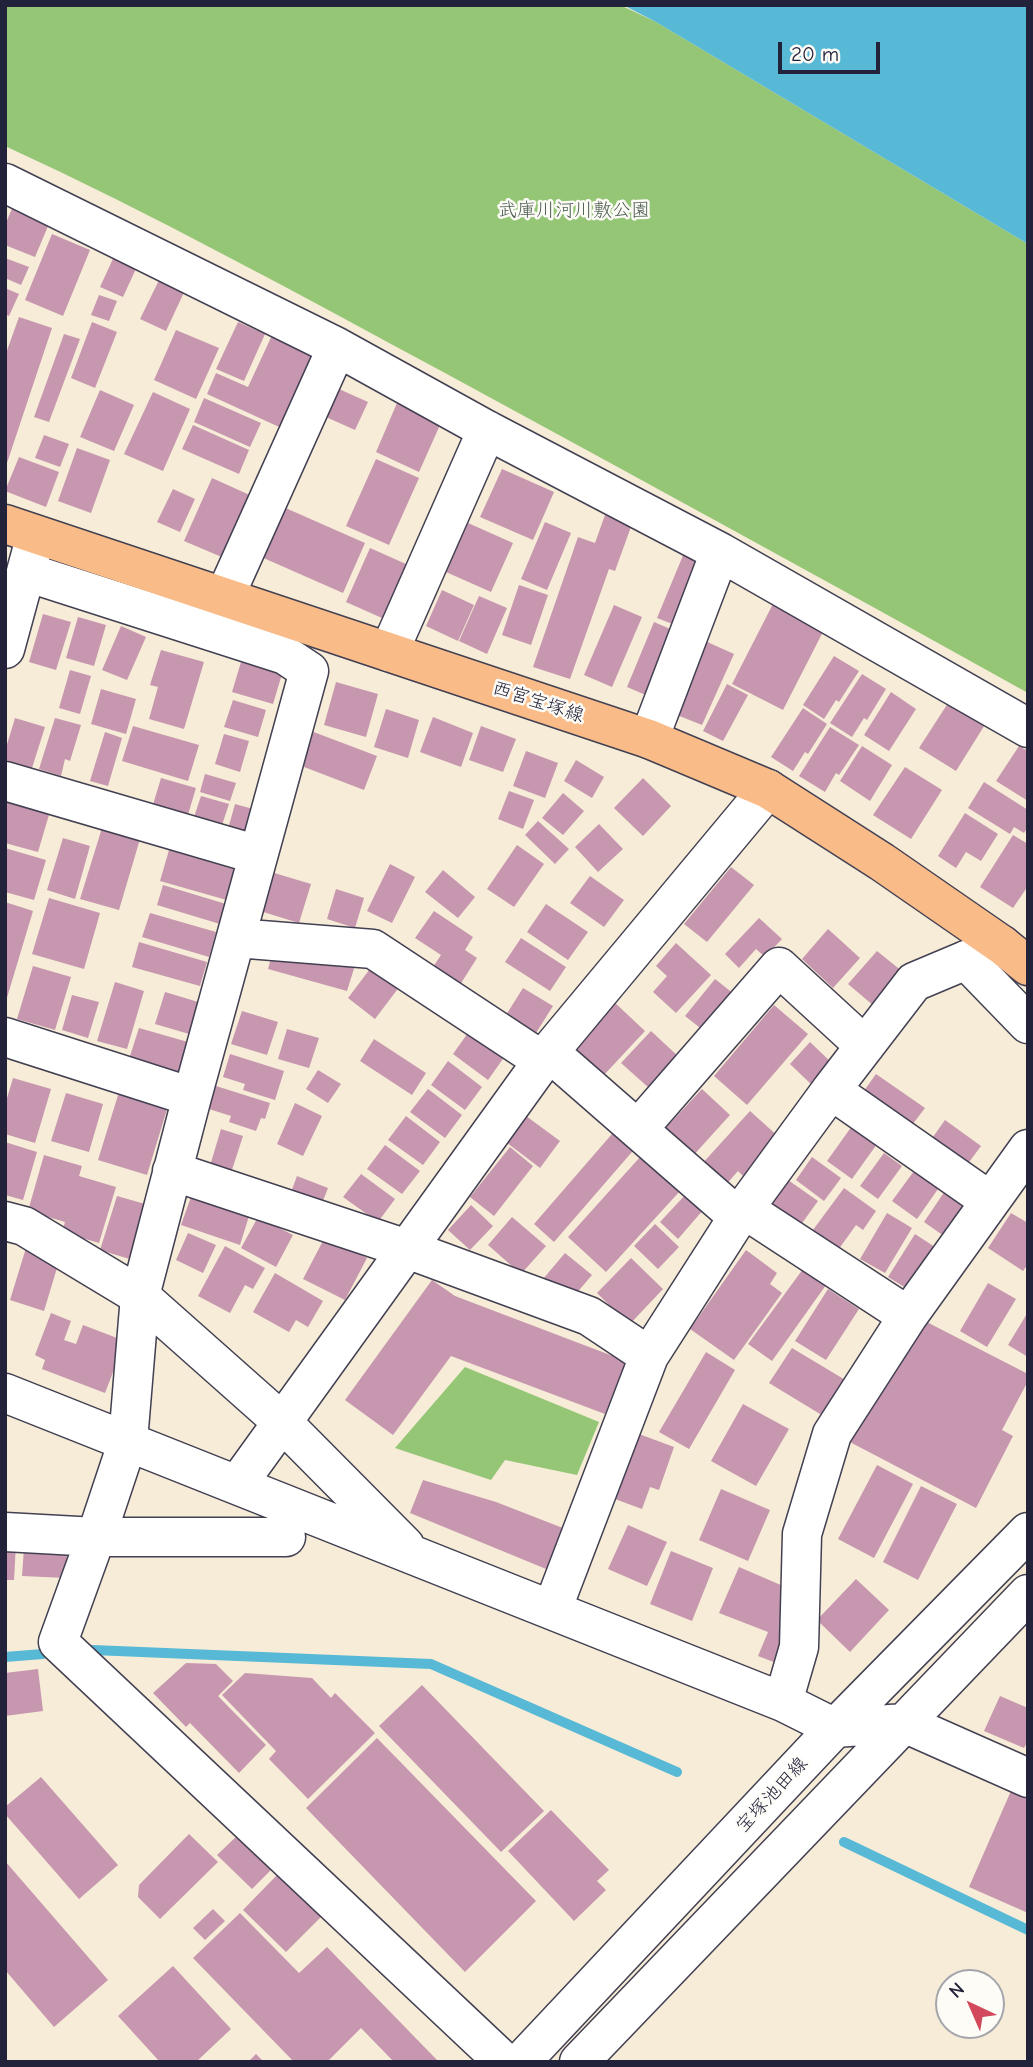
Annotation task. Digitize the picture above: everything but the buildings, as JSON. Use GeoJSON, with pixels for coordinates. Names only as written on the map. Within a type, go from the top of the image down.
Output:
{"type":"FeatureCollection","features":[{"type":"Feature","properties":{"kind":"main road","name":"西宮宝塚線"},"geometry":{"type":"LineString","coordinates":[[21,529],[649,739],[768,789],[882,862],[1015,956]]}},
{"type":"Feature","properties":{"kind":"street"},"geometry":{"type":"LineString","coordinates":[[5,183],[337,347],[487,430],[720,552],[1028,728]]}},
{"type":"Feature","properties":{"kind":"street"},"geometry":{"type":"LineString","coordinates":[[224,598],[337,347]]}},
{"type":"Feature","properties":{"kind":"street"},"geometry":{"type":"LineString","coordinates":[[389,652],[487,430]]}},
{"type":"Feature","properties":{"kind":"street"},"geometry":{"type":"LineString","coordinates":[[5,649],[26,572],[21,529]]}},
{"type":"Feature","properties":{"kind":"street"},"geometry":{"type":"LineString","coordinates":[[649,739],[720,552]]}},
{"type":"Feature","properties":{"kind":"street"},"geometry":{"type":"LineString","coordinates":[[26,572],[285,655],[309,671],[140,1296],[128,1441],[58,1642],[504,2062]]}},
{"type":"Feature","properties":{"kind":"street"},"geometry":{"type":"LineString","coordinates":[[5,781],[258,855]]}},
{"type":"Feature","properties":{"kind":"street"},"geometry":{"type":"LineString","coordinates":[[237,1485],[546,1056],[768,789]]}},
{"type":"Feature","properties":{"kind":"street"},"geometry":{"type":"LineString","coordinates":[[236,938],[373,949],[546,1056],[741,1213],[908,1316]]}},
{"type":"Feature","properties":{"kind":"street"},"geometry":{"type":"LineString","coordinates":[[552,1610],[649,1356],[741,1213],[914,982],[966,960],[1015,956]]}},
{"type":"Feature","properties":{"kind":"street"},"geometry":{"type":"LineString","coordinates":[[966,960],[1028,1024]]}},
{"type":"Feature","properties":{"kind":"street"},"geometry":{"type":"LineString","coordinates":[[638,1129],[779,967],[865,1046]]}},
{"type":"Feature","properties":{"kind":"street"},"geometry":{"type":"LineString","coordinates":[[5,1037],[192,1097]]}},
{"type":"Feature","properties":{"kind":"street"},"geometry":{"type":"LineString","coordinates":[[831,1090],[990,1201]]}},
{"type":"Feature","properties":{"kind":"street"},"geometry":{"type":"LineString","coordinates":[[783,1702],[799,1647],[803,1534],[832,1434],[908,1316],[1028,1149]]}},
{"type":"Feature","properties":{"kind":"street"},"geometry":{"type":"LineString","coordinates":[[172,1171],[407,1249],[589,1316],[649,1356]]}},
{"type":"Feature","properties":{"kind":"street"},"geometry":{"type":"LineString","coordinates":[[5,1221],[24,1226],[140,1296],[282,1422],[415,1556]]}},
{"type":"Feature","properties":{"kind":"street"},"geometry":{"type":"LineString","coordinates":[[5,1393],[783,1702],[835,1728],[904,1723],[1028,1778]]}},
{"type":"Feature","properties":{"kind":"street"},"geometry":{"type":"LineString","coordinates":[[5,1532],[96,1537],[286,1537]]}},
{"type":"Feature","properties":{"kind":"street","name":"宝塚池田線"},"geometry":{"type":"LineString","coordinates":[[521,2062],[835,1728],[1028,1532]]}},
{"type":"Feature","properties":{"kind":"street"},"geometry":{"type":"LineString","coordinates":[[579,2062],[1028,1594]]}},
{"type":"Feature","properties":{"kind":"green space","name":"武庫川河川敷公園"},"geometry":{"type":"Polygon","coordinates":[[[5,5],[620,5],[656,22],[1028,244],[1028,693],[282,285],[5,146],[5,5]]]}},
{"type":"Feature","properties":{"kind":"green space"},"geometry":{"type":"Polygon","coordinates":[[[465,1367],[599,1422],[577,1475],[505,1460],[491,1480],[395,1448],[465,1367]]]}},
{"type":"Feature","properties":{"kind":"water"},"geometry":{"type":"Polygon","coordinates":[[[623,5],[1028,5],[1028,244],[656,22],[623,5]]]}},
{"type":"Feature","properties":{"kind":"waterway"},"geometry":{"type":"LineString","coordinates":[[93,1650],[431,1664],[677,1772]]}},
{"type":"Feature","properties":{"kind":"waterway"},"geometry":{"type":"LineString","coordinates":[[5,1657],[43,1654]]}},
{"type":"Feature","properties":{"kind":"waterway"},"geometry":{"type":"LineString","coordinates":[[844,1842],[1028,1930]]}}]}
